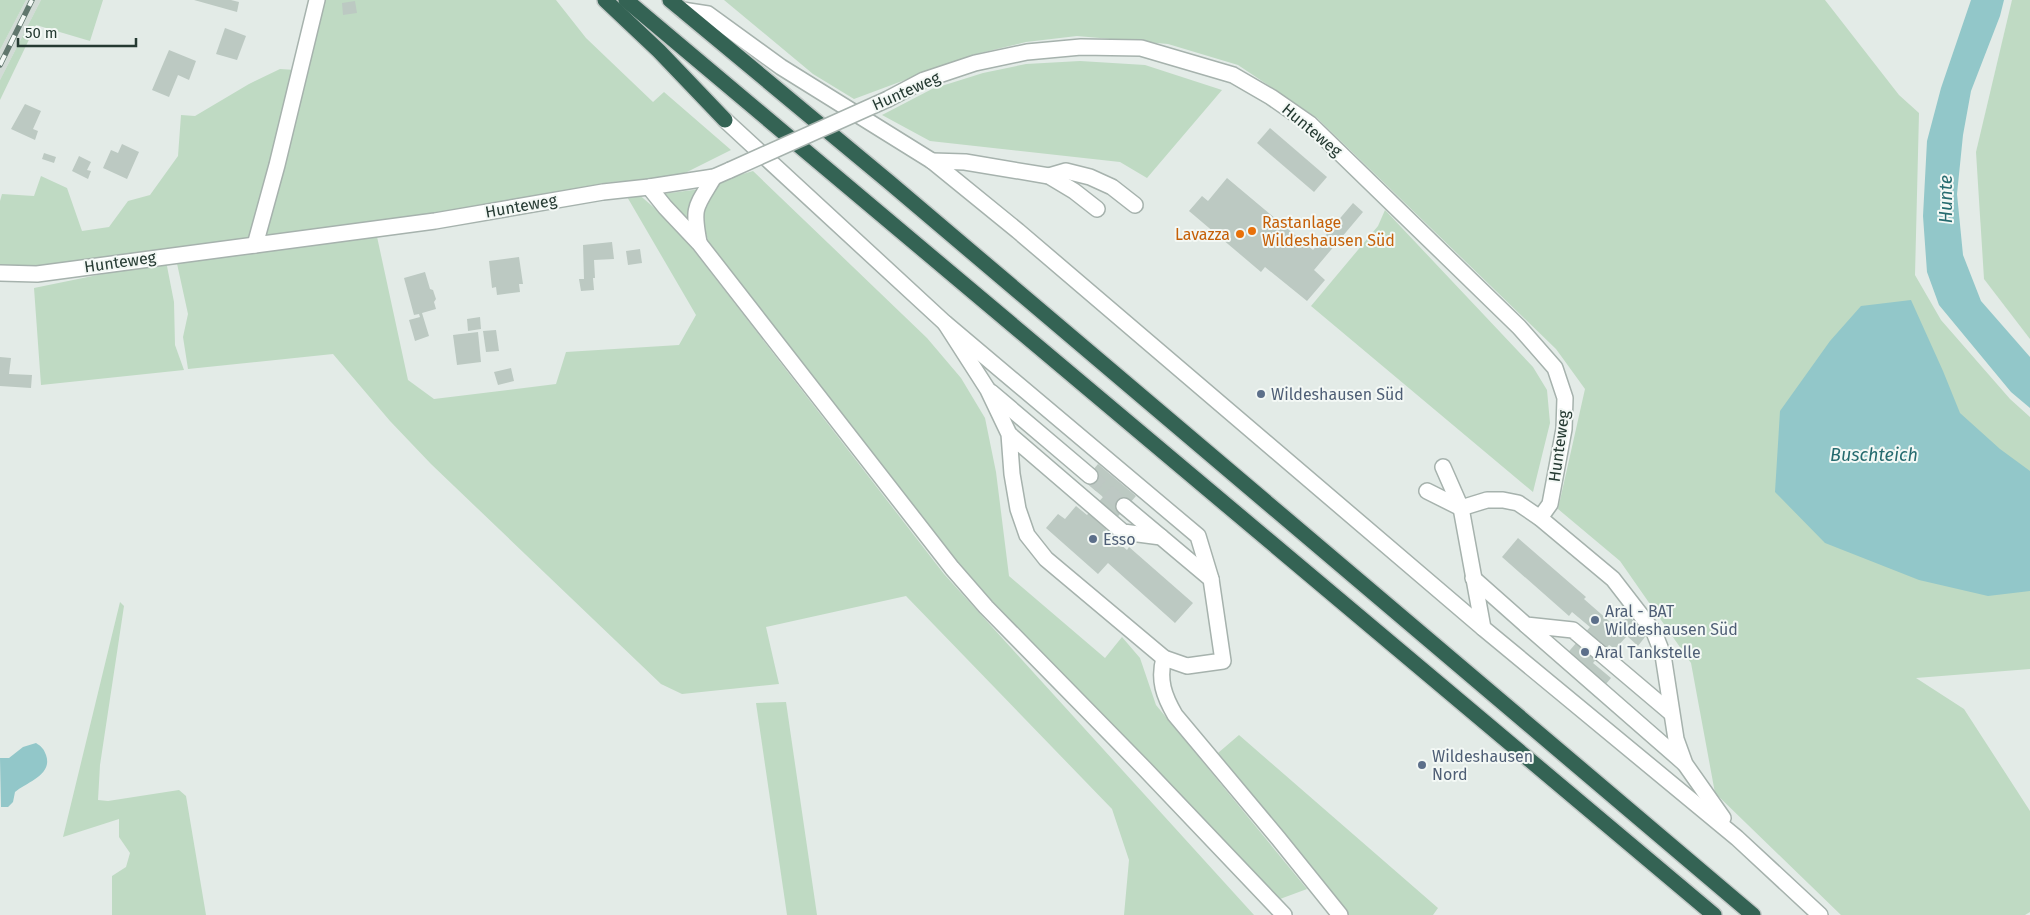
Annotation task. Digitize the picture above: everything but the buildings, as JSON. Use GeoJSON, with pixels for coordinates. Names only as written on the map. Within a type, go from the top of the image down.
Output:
{"type":"FeatureCollection","features":[{"type":"Feature","properties":{"kind":"highway"},"geometry":{"type":"LineString","coordinates":[[605,0],[725,120]]}},
{"type":"Feature","properties":{"kind":"highway"},"geometry":{"type":"LineString","coordinates":[[626,0],[1714,915]]}},
{"type":"Feature","properties":{"kind":"highway"},"geometry":{"type":"LineString","coordinates":[[670,0],[1753,915]]}},
{"type":"Feature","properties":{"kind":"street"},"geometry":{"type":"LineString","coordinates":[[255,245],[277,165],[317,0]]}},
{"type":"Feature","properties":{"kind":"street"},"geometry":{"type":"LineString","coordinates":[[682,10],[708,14],[780,67],[932,161],[1018,231],[1483,628],[1737,838],[1820,915]]}},
{"type":"Feature","properties":{"kind":"street","name":"Hunteweg"},"geometry":{"type":"LineString","coordinates":[[0,273],[37,274],[435,221],[604,192],[714,177],[888,99],[924,80],[975,63],[1027,52],[1081,47],[1142,48],[1233,75],[1271,97],[1310,124],[1519,326],[1555,368],[1565,398],[1564,429],[1550,504],[1540,518]]}},
{"type":"Feature","properties":{"kind":"street"},"geometry":{"type":"LineString","coordinates":[[725,120],[945,323],[1198,536],[1211,579],[1223,662],[1187,666],[1164,658],[1046,559],[1027,535],[1018,509],[1012,474],[1009,434],[988,390],[945,323]]}},
{"type":"Feature","properties":{"kind":"street"},"geometry":{"type":"LineString","coordinates":[[932,161],[965,162],[1050,176],[1074,191],[1097,209]]}},
{"type":"Feature","properties":{"kind":"street"},"geometry":{"type":"LineString","coordinates":[[1050,176],[1066,171],[1090,176],[1112,187],[1135,205]]}},
{"type":"Feature","properties":{"kind":"street"},"geometry":{"type":"LineString","coordinates":[[699,243],[694,218],[695,210],[714,177]]}},
{"type":"Feature","properties":{"kind":"street"},"geometry":{"type":"LineString","coordinates":[[649,187],[699,243],[952,568],[986,607],[1144,768],[1284,915]]}},
{"type":"Feature","properties":{"kind":"street"},"geometry":{"type":"LineString","coordinates":[[988,390],[1090,476]]}},
{"type":"Feature","properties":{"kind":"street"},"geometry":{"type":"LineString","coordinates":[[1009,434],[1123,532],[1161,537]]}},
{"type":"Feature","properties":{"kind":"street"},"geometry":{"type":"LineString","coordinates":[[1443,467],[1461,508],[1483,628]]}},
{"type":"Feature","properties":{"kind":"street"},"geometry":{"type":"LineString","coordinates":[[1427,491],[1461,508],[1487,500],[1518,503],[1540,518],[1613,579],[1654,632],[1663,655],[1676,739],[1685,764]]}},
{"type":"Feature","properties":{"kind":"street"},"geometry":{"type":"LineString","coordinates":[[1124,506],[1211,579]]}},
{"type":"Feature","properties":{"kind":"street"},"geometry":{"type":"LineString","coordinates":[[1473,578],[1685,764],[1737,838]]}},
{"type":"Feature","properties":{"kind":"street"},"geometry":{"type":"LineString","coordinates":[[1526,625],[1573,630],[1671,713]]}},
{"type":"Feature","properties":{"kind":"street"},"geometry":{"type":"LineString","coordinates":[[1164,658],[1161,666],[1164,695],[1175,714],[1340,915]]}},
{"type":"Feature","properties":{"kind":"shaded area"},"geometry":{"type":"Polygon","coordinates":[[[26,0],[41,0],[0,80],[0,50],[26,0]]]}},
{"type":"Feature","properties":{"kind":"green space"},"geometry":{"type":"Polygon","coordinates":[[[0,0],[26,0],[0,50],[0,0]]]}},
{"type":"Feature","properties":{"kind":"green space"},"geometry":{"type":"Polygon","coordinates":[[[41,0],[103,0],[90,41],[36,25],[0,100],[0,80],[41,0]]]}},
{"type":"Feature","properties":{"kind":"green space"},"geometry":{"type":"Polygon","coordinates":[[[324,0],[556,0],[586,38],[653,102],[664,92],[731,150],[675,178],[612,182],[375,224],[259,240],[324,0]]]}},
{"type":"Feature","properties":{"kind":"green space"},"geometry":{"type":"Polygon","coordinates":[[[724,0],[1825,0],[1899,95],[1919,113],[1915,275],[1941,320],[2010,399],[2030,417],[2030,669],[1916,678],[1964,709],[2030,811],[2030,912],[2025,915],[1841,915],[1715,793],[1691,663],[1620,561],[1558,509],[1585,389],[1556,349],[1317,118],[1238,65],[1168,44],[1077,36],[1026,42],[972,55],[854,99],[813,74],[724,0]]]}},
{"type":"Feature","properties":{"kind":"green space"},"geometry":{"type":"Polygon","coordinates":[[[2012,0],[2030,0],[2030,339],[1984,279],[1976,152],[2012,0]]]}},
{"type":"Feature","properties":{"kind":"green space"},"geometry":{"type":"Polygon","coordinates":[[[1080,61],[1145,65],[1222,90],[1147,178],[1120,162],[930,141],[882,115],[932,89],[983,73],[1026,64],[1080,61]]]}},
{"type":"Feature","properties":{"kind":"green space"},"geometry":{"type":"Polygon","coordinates":[[[280,69],[296,70],[253,240],[35,266],[4,267],[0,265],[0,201],[2,194],[34,196],[41,176],[67,188],[82,231],[109,227],[128,201],[150,195],[178,156],[181,115],[195,116],[249,84],[280,69]]]}},
{"type":"Feature","properties":{"kind":"green space"},"geometry":{"type":"Polygon","coordinates":[[[753,171],[927,338],[961,378],[985,418],[996,472],[1009,576],[1105,658],[1122,637],[1140,658],[1156,705],[1307,889],[1280,899],[994,603],[957,561],[710,247],[702,220],[706,202],[723,180],[753,171]]]}},
{"type":"Feature","properties":{"kind":"green space"},"geometry":{"type":"Polygon","coordinates":[[[701,189],[689,208],[688,219],[662,194],[701,189]]]}},
{"type":"Feature","properties":{"kind":"green space"},"geometry":{"type":"Polygon","coordinates":[[[636,192],[674,225],[944,574],[1254,915],[1124,915],[1129,860],[1112,809],[906,596],[766,627],[779,684],[682,694],[661,684],[431,464],[390,421],[333,354],[188,369],[183,337],[188,314],[176,259],[376,232],[408,380],[434,399],[556,384],[566,352],[679,345],[696,315],[626,195],[636,192]]]}},
{"type":"Feature","properties":{"kind":"green space"},"geometry":{"type":"Polygon","coordinates":[[[1385,210],[1533,367],[1547,390],[1550,423],[1533,492],[1311,306],[1378,226],[1385,210]]]}},
{"type":"Feature","properties":{"kind":"green space"},"geometry":{"type":"Polygon","coordinates":[[[166,261],[174,302],[175,345],[184,370],[41,385],[34,288],[166,261]]]}},
{"type":"Feature","properties":{"kind":"green space"},"geometry":{"type":"Polygon","coordinates":[[[120,602],[124,606],[100,765],[98,800],[108,801],[179,790],[186,796],[206,915],[112,915],[112,876],[126,867],[130,853],[119,837],[119,819],[63,837],[120,602]]]}},
{"type":"Feature","properties":{"kind":"green space"},"geometry":{"type":"Polygon","coordinates":[[[786,702],[817,915],[787,915],[756,703],[786,702]]]}},
{"type":"Feature","properties":{"kind":"green space"},"geometry":{"type":"Polygon","coordinates":[[[1239,735],[1438,908],[1433,915],[1345,915],[1338,899],[1218,753],[1239,735]]]}},
{"type":"Feature","properties":{"kind":"water","name":"Hunte"},"geometry":{"type":"Polygon","coordinates":[[[1971,0],[2004,0],[2000,16],[1971,91],[1963,135],[1957,194],[1963,255],[1981,301],[2030,357],[2030,408],[2011,392],[1939,305],[1927,272],[1923,216],[1927,141],[1941,88],[1971,0]]]}},
{"type":"Feature","properties":{"kind":"water","name":"Buschteich"},"geometry":{"type":"Polygon","coordinates":[[[1911,300],[1960,413],[2000,449],[2030,471],[2030,591],[1988,596],[1919,580],[1825,543],[1775,492],[1780,411],[1830,341],[1861,306],[1911,300]]]}},
{"type":"Feature","properties":{"kind":"water"},"geometry":{"type":"Polygon","coordinates":[[[36,743],[45,753],[46,768],[38,777],[15,792],[13,802],[8,807],[1,807],[0,758],[9,758],[23,747],[36,743]]]}},
{"type":"Feature","properties":{"kind":"tunnel"},"geometry":{"type":"LineString","coordinates":[[1090,476],[1124,506]]}},
{"type":"Feature","properties":{"kind":"railway"},"geometry":{"type":"LineString","coordinates":[[0,65],[32,0]]}},
{"type":"Feature","properties":{"kind":"place","name":"Rastanlage Wildeshausen Süd"},"geometry":{"type":"Point","coordinates":[1252,231]}},
{"type":"Feature","properties":{"kind":"place","name":"Lavazza"},"geometry":{"type":"Point","coordinates":[1240,234]}},
{"type":"Feature","properties":{"kind":"place","name":"Wildeshausen Süd"},"geometry":{"type":"Point","coordinates":[1261,394]}},
{"type":"Feature","properties":{"kind":"place","name":"Esso"},"geometry":{"type":"Point","coordinates":[1093,539]}},
{"type":"Feature","properties":{"kind":"place","name":"Aral - BAT Wildeshausen Süd"},"geometry":{"type":"Point","coordinates":[1595,620]}},
{"type":"Feature","properties":{"kind":"place","name":"Aral Tankstelle"},"geometry":{"type":"Point","coordinates":[1585,652]}},
{"type":"Feature","properties":{"kind":"place","name":"Wildeshausen Nord"},"geometry":{"type":"Point","coordinates":[1422,765]}}]}
